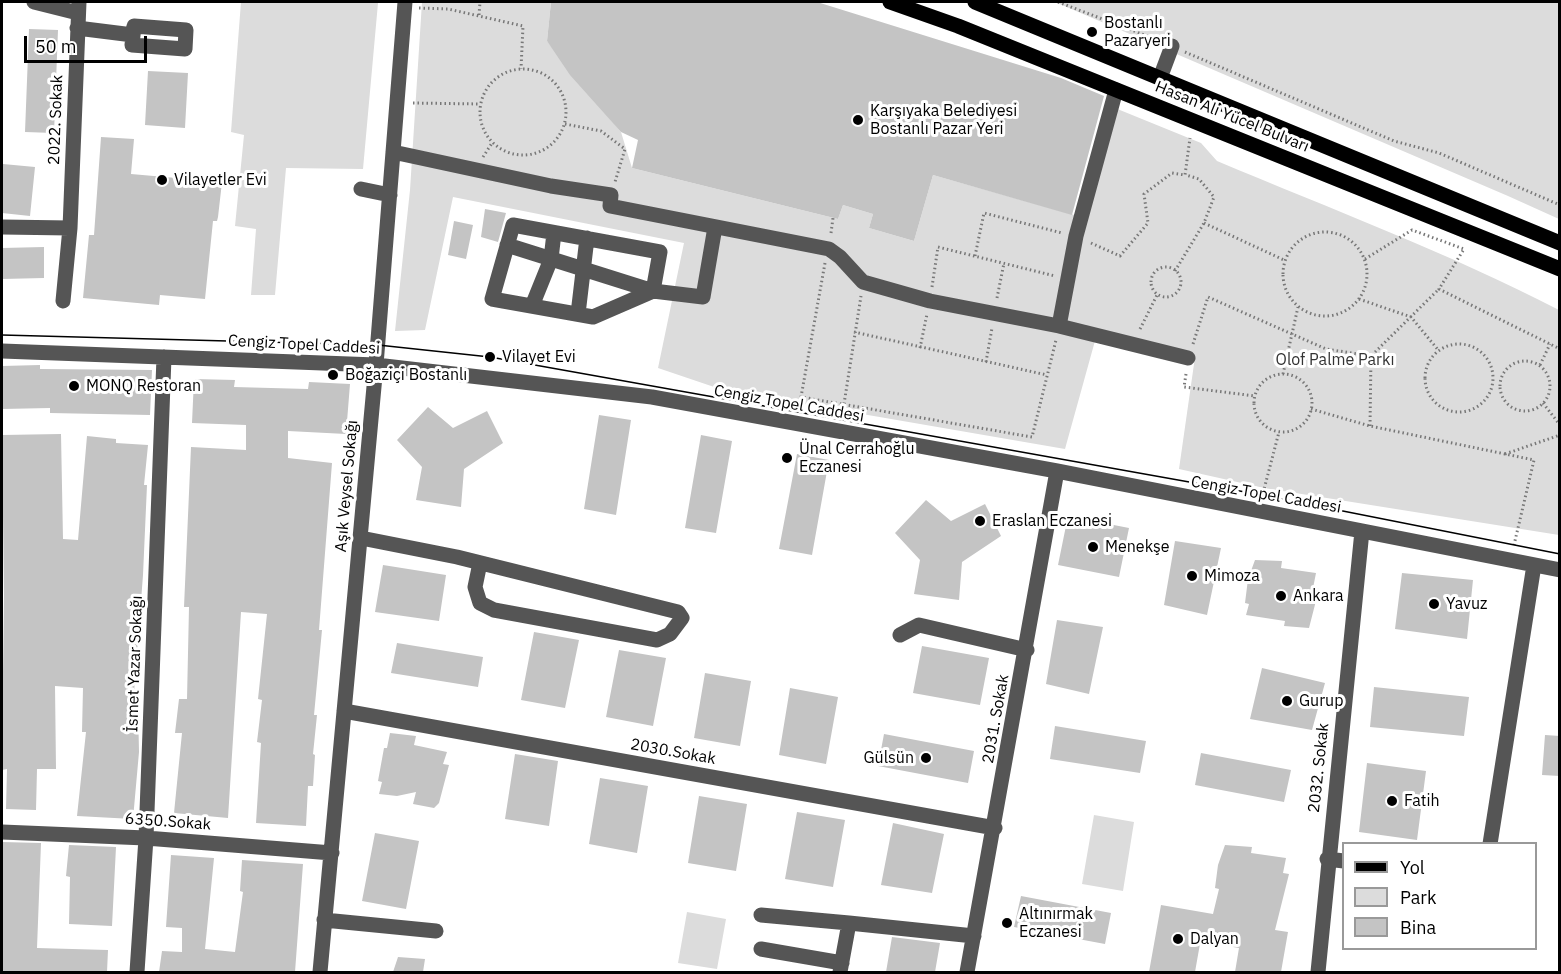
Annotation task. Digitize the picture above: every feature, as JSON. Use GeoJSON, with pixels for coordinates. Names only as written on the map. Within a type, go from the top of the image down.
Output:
{"type":"FeatureCollection","features":[{"type":"Feature","properties":{"kind":"main road","name":"Hasan Ali Yücel Bulvarı"},"geometry":{"type":"LineString","coordinates":[[890,2],[1116,90],[1560,269]]}},
{"type":"Feature","properties":{"kind":"main road","name":"Hasan Ali Yücel Bulvarı"},"geometry":{"type":"LineString","coordinates":[[975,2],[1560,243]]}},
{"type":"Feature","properties":{"kind":"street"},"geometry":{"type":"LineString","coordinates":[[34,2],[78,14],[133,35]]}},
{"type":"Feature","properties":{"kind":"street","name":"Aşık Veysel Sokağı"},"geometry":{"type":"LineString","coordinates":[[320,972],[361,538],[404,5]]}},
{"type":"Feature","properties":{"kind":"street","name":"2022. Sokak"},"geometry":{"type":"LineString","coordinates":[[63,301],[70,228],[78,14]]}},
{"type":"Feature","properties":{"kind":"street"},"geometry":{"type":"LineString","coordinates":[[1160,78],[1172,46]]}},
{"type":"Feature","properties":{"kind":"street"},"geometry":{"type":"LineString","coordinates":[[1059,326],[1076,236],[1116,90]]}},
{"type":"Feature","properties":{"kind":"street"},"geometry":{"type":"LineString","coordinates":[[393,152],[551,186],[610,195],[610,206],[829,249],[840,256],[863,282],[930,301],[1059,326],[1188,358]]}},
{"type":"Feature","properties":{"kind":"street"},"geometry":{"type":"LineString","coordinates":[[361,189],[390,195]]}},
{"type":"Feature","properties":{"kind":"street"},"geometry":{"type":"LineString","coordinates":[[513,225],[660,252],[653,291],[593,317],[492,299],[513,225]]}},
{"type":"Feature","properties":{"kind":"street"},"geometry":{"type":"LineString","coordinates":[[507,245],[653,291],[704,297],[715,226]]}},
{"type":"Feature","properties":{"kind":"street"},"geometry":{"type":"LineString","coordinates":[[2,227],[70,228]]}},
{"type":"Feature","properties":{"kind":"street"},"geometry":{"type":"LineString","coordinates":[[532,306],[551,259],[554,232]]}},
{"type":"Feature","properties":{"kind":"street"},"geometry":{"type":"LineString","coordinates":[[578,314],[587,238]]}},
{"type":"Feature","properties":{"kind":"street","name":"Cengiz Topel Caddesi"},"geometry":{"type":"LineString","coordinates":[[2,351],[376,365],[652,398],[1057,471],[1560,570]]}},
{"type":"Feature","properties":{"kind":"street","name":"İsmet Yazar Sokağı"},"geometry":{"type":"LineString","coordinates":[[137,972],[146,838],[164,357]]}},
{"type":"Feature","properties":{"kind":"street","name":"2031. Sokak"},"geometry":{"type":"LineString","coordinates":[[968,972],[1057,471]]}},
{"type":"Feature","properties":{"kind":"street","name":"2032. Sokak"},"geometry":{"type":"LineString","coordinates":[[1318,972],[1327,859],[1362,531]]}},
{"type":"Feature","properties":{"kind":"street"},"geometry":{"type":"LineString","coordinates":[[361,538],[457,557],[678,612],[682,618],[670,634],[657,640],[494,610],[480,603],[475,587],[480,563]]}},
{"type":"Feature","properties":{"kind":"street"},"geometry":{"type":"LineString","coordinates":[[1490,842],[1534,565]]}},
{"type":"Feature","properties":{"kind":"street"},"geometry":{"type":"LineString","coordinates":[[900,635],[920,625],[1027,650]]}},
{"type":"Feature","properties":{"kind":"street","name":"2030.Sokak"},"geometry":{"type":"LineString","coordinates":[[344,711],[995,828]]}},
{"type":"Feature","properties":{"kind":"street","name":"6350.Sokak"},"geometry":{"type":"LineString","coordinates":[[2,832],[146,838],[332,853]]}},
{"type":"Feature","properties":{"kind":"street"},"geometry":{"type":"LineString","coordinates":[[1327,859],[1342,861]]}},
{"type":"Feature","properties":{"kind":"street"},"geometry":{"type":"LineString","coordinates":[[761,915],[974,936]]}},
{"type":"Feature","properties":{"kind":"street"},"geometry":{"type":"LineString","coordinates":[[324,920],[436,931]]}},
{"type":"Feature","properties":{"kind":"street"},"geometry":{"type":"LineString","coordinates":[[761,949],[841,968],[849,923]]}},
{"type":"Feature","properties":{"kind":"path"},"geometry":{"type":"LineString","coordinates":[[479,15],[480,2]]}},
{"type":"Feature","properties":{"kind":"path"},"geometry":{"type":"LineString","coordinates":[[1058,2],[1172,46],[1394,141],[1439,153],[1560,205]]}},
{"type":"Feature","properties":{"kind":"path"},"geometry":{"type":"LineString","coordinates":[[404,5],[448,9],[523,26],[521,69]]}},
{"type":"Feature","properties":{"kind":"path"},"geometry":{"type":"LineString","coordinates":[[521,69],[542,74],[559,87],[565,101],[564,124],[556,141],[545,150],[531,155],[517,156],[503,152],[488,138],[479,118],[480,104],[485,90],[494,79],[507,72],[521,69]]}},
{"type":"Feature","properties":{"kind":"path"},"geometry":{"type":"LineString","coordinates":[[397,103],[480,104]]}},
{"type":"Feature","properties":{"kind":"path"},"geometry":{"type":"LineString","coordinates":[[564,124],[602,131],[625,149],[610,195]]}},
{"type":"Feature","properties":{"kind":"path"},"geometry":{"type":"LineString","coordinates":[[1185,175],[1191,138]]}},
{"type":"Feature","properties":{"kind":"path"},"geometry":{"type":"LineString","coordinates":[[975,256],[984,213],[1076,236],[1120,256],[1148,223],[1144,194],[1172,173],[1199,179],[1214,197],[1204,223],[1175,271]]}},
{"type":"Feature","properties":{"kind":"path"},"geometry":{"type":"LineString","coordinates":[[833,218],[801,397],[1032,437],[1059,326]]}},
{"type":"Feature","properties":{"kind":"path"},"geometry":{"type":"LineString","coordinates":[[1204,223],[1285,260]]}},
{"type":"Feature","properties":{"kind":"path"},"geometry":{"type":"LineString","coordinates":[[1365,259],[1412,230],[1464,249],[1439,289],[1371,356],[1370,426]]}},
{"type":"Feature","properties":{"kind":"path"},"geometry":{"type":"LineString","coordinates":[[1319,232],[1334,232],[1347,237],[1358,247],[1365,259],[1368,273],[1365,287],[1359,299],[1349,309],[1337,315],[1310,314],[1298,307],[1289,297],[1283,284],[1285,260],[1294,245],[1305,236],[1319,232]]}},
{"type":"Feature","properties":{"kind":"path"},"geometry":{"type":"LineString","coordinates":[[920,348],[938,247],[1068,280]]}},
{"type":"Feature","properties":{"kind":"path"},"geometry":{"type":"LineString","coordinates":[[1162,268],[1175,271],[1180,279],[1176,292],[1167,297],[1158,295],[1151,282],[1154,273],[1162,268]]}},
{"type":"Feature","properties":{"kind":"path"},"geometry":{"type":"LineString","coordinates":[[844,404],[863,282]]}},
{"type":"Feature","properties":{"kind":"path"},"geometry":{"type":"LineString","coordinates":[[1439,289],[1560,348]]}},
{"type":"Feature","properties":{"kind":"path"},"geometry":{"type":"LineString","coordinates":[[1132,344],[1158,295]]}},
{"type":"Feature","properties":{"kind":"path"},"geometry":{"type":"LineString","coordinates":[[1255,396],[1184,387],[1188,358],[1209,297],[1326,349],[1371,356]]}},
{"type":"Feature","properties":{"kind":"path"},"geometry":{"type":"LineString","coordinates":[[1359,299],[1411,317],[1439,351]]}},
{"type":"Feature","properties":{"kind":"path"},"geometry":{"type":"LineString","coordinates":[[1283,374],[1290,333],[1298,307]]}},
{"type":"Feature","properties":{"kind":"path"},"geometry":{"type":"LineString","coordinates":[[854,332],[1047,375]]}},
{"type":"Feature","properties":{"kind":"path"},"geometry":{"type":"LineString","coordinates":[[1540,365],[1550,344]]}},
{"type":"Feature","properties":{"kind":"path"},"geometry":{"type":"LineString","coordinates":[[1449,345],[1471,345],[1488,359],[1493,380],[1485,400],[1477,407],[1466,411],[1443,408],[1428,392],[1426,381],[1431,359],[1439,351],[1449,345]]}},
{"type":"Feature","properties":{"kind":"path"},"geometry":{"type":"LineString","coordinates":[[1532,361],[1540,365],[1550,378],[1551,386],[1543,404],[1531,410],[1514,409],[1503,397],[1500,385],[1503,373],[1516,362],[1532,361]]}},
{"type":"Feature","properties":{"kind":"path"},"geometry":{"type":"LineString","coordinates":[[1283,374],[1292,376],[1307,387],[1311,395],[1311,409],[1305,422],[1298,428],[1279,432],[1270,429],[1257,415],[1255,396],[1265,381],[1283,374]]}},
{"type":"Feature","properties":{"kind":"path"},"geometry":{"type":"LineString","coordinates":[[1493,380],[1500,385]]}},
{"type":"Feature","properties":{"kind":"path"},"geometry":{"type":"LineString","coordinates":[[1543,404],[1560,425]]}},
{"type":"Feature","properties":{"kind":"path"},"geometry":{"type":"LineString","coordinates":[[1311,409],[1370,426],[1534,460],[1510,560]]}},
{"type":"Feature","properties":{"kind":"path"},"geometry":{"type":"LineString","coordinates":[[1258,512],[1279,432]]}},
{"type":"Feature","properties":{"kind":"path"},"geometry":{"type":"LineString","coordinates":[[1504,454],[1560,435]]}},
{"type":"Feature","properties":{"kind":"green space"},"geometry":{"type":"Polygon","coordinates":[[[241,2],[378,3],[363,169],[286,168],[275,295],[251,295],[256,229],[235,226],[244,135],[231,132],[241,2]]]}},
{"type":"Feature","properties":{"kind":"green space","name":"Olof Palme Parkı"},"geometry":{"type":"Polygon","coordinates":[[[422,2],[551,2],[547,41],[621,132],[632,168],[838,219],[843,205],[873,214],[869,228],[914,241],[933,175],[1078,216],[1110,106],[1201,143],[1217,161],[1475,269],[1559,310],[1559,535],[1264,488],[1179,469],[1195,357],[1098,330],[1065,449],[723,390],[658,368],[684,243],[453,197],[425,330],[395,331],[410,190],[422,2]]]}},
{"type":"Feature","properties":{"kind":"green space"},"geometry":{"type":"Polygon","coordinates":[[[1055,2],[1559,2],[1559,219],[1508,196],[1055,2]]]}},
{"type":"Feature","properties":{"kind":"green space"},"geometry":{"type":"Polygon","coordinates":[[[1094,815],[1134,822],[1123,891],[1082,884],[1094,815]]]}},
{"type":"Feature","properties":{"kind":"green space"},"geometry":{"type":"Polygon","coordinates":[[[687,912],[726,919],[717,969],[678,963],[687,912]]]}},
{"type":"Feature","properties":{"kind":"building","name":"Karşıyaka Belediyesi Bostanlı Pazar Yeri"},"geometry":{"type":"Polygon","coordinates":[[[551,2],[817,2],[1061,78],[1104,96],[1072,215],[933,175],[914,241],[869,228],[873,214],[843,205],[838,219],[632,168],[638,140],[621,132],[570,75],[547,41],[551,2]]]}},
{"type":"Feature","properties":{"kind":"building"},"geometry":{"type":"Polygon","coordinates":[[[29,29],[58,30],[54,133],[25,132],[29,29]]]}},
{"type":"Feature","properties":{"kind":"building"},"geometry":{"type":"Polygon","coordinates":[[[148,71],[188,73],[185,128],[145,125],[148,71]]]}},
{"type":"Feature","properties":{"kind":"building","name":"Vilayetler Evi"},"geometry":{"type":"Polygon","coordinates":[[[101,137],[134,139],[131,174],[222,182],[218,217],[217,221],[213,221],[205,299],[160,295],[159,305],[83,298],[89,235],[94,235],[101,137]]]}},
{"type":"Feature","properties":{"kind":"building"},"geometry":{"type":"Polygon","coordinates":[[[3,164],[35,167],[30,216],[2,213],[3,164]]]}},
{"type":"Feature","properties":{"kind":"building"},"geometry":{"type":"Polygon","coordinates":[[[485,209],[506,213],[498,242],[481,237],[485,209]]]}},
{"type":"Feature","properties":{"kind":"building"},"geometry":{"type":"Polygon","coordinates":[[[454,221],[473,225],[466,259],[448,255],[454,221]]]}},
{"type":"Feature","properties":{"kind":"building"},"geometry":{"type":"Polygon","coordinates":[[[44,247],[44,278],[2,279],[2,248],[44,247]]]}},
{"type":"Feature","properties":{"kind":"building"},"geometry":{"type":"Polygon","coordinates":[[[40,365],[40,369],[152,370],[150,415],[50,413],[50,408],[2,409],[2,366],[40,365]]]}},
{"type":"Feature","properties":{"kind":"building"},"geometry":{"type":"Polygon","coordinates":[[[194,379],[235,380],[234,387],[308,389],[309,382],[350,384],[346,434],[288,431],[288,458],[332,463],[319,630],[322,630],[314,715],[317,715],[313,786],[308,786],[306,826],[256,823],[261,743],[257,742],[262,700],[258,699],[267,614],[241,612],[228,818],[174,813],[182,733],[175,733],[179,699],[187,699],[189,607],[184,607],[191,447],[246,450],[246,425],[192,423],[194,379]]]}},
{"type":"Feature","properties":{"kind":"building"},"geometry":{"type":"Polygon","coordinates":[[[428,407],[453,428],[487,411],[503,443],[464,469],[461,507],[416,500],[422,467],[397,440],[428,407]]]}},
{"type":"Feature","properties":{"kind":"building"},"geometry":{"type":"Polygon","coordinates":[[[599,415],[631,420],[616,515],[584,509],[599,415]]]}},
{"type":"Feature","properties":{"kind":"building"},"geometry":{"type":"Polygon","coordinates":[[[61,434],[63,539],[78,540],[87,436],[116,439],[116,443],[148,445],[144,485],[147,485],[143,575],[133,706],[138,706],[139,752],[133,819],[77,816],[86,732],[82,732],[83,688],[55,686],[56,769],[37,769],[36,810],[6,809],[7,769],[2,770],[4,596],[2,435],[61,434]]]}},
{"type":"Feature","properties":{"kind":"building"},"geometry":{"type":"Polygon","coordinates":[[[701,435],[732,441],[716,533],[685,528],[701,435]]]}},
{"type":"Feature","properties":{"kind":"building"},"geometry":{"type":"Polygon","coordinates":[[[797,454],[829,460],[812,555],[779,549],[797,454]]]}},
{"type":"Feature","properties":{"kind":"building"},"geometry":{"type":"Polygon","coordinates":[[[926,500],[951,521],[985,504],[1001,536],[962,562],[959,600],[914,594],[920,560],[895,533],[926,500]]]}},
{"type":"Feature","properties":{"kind":"building","name":"Menekşe"},"geometry":{"type":"Polygon","coordinates":[[[1068,516],[1129,528],[1119,577],[1058,565],[1068,516]]]}},
{"type":"Feature","properties":{"kind":"building","name":"Mimoza"},"geometry":{"type":"Polygon","coordinates":[[[1175,541],[1221,548],[1207,615],[1164,605],[1175,541]]]}},
{"type":"Feature","properties":{"kind":"building","name":"Ankara"},"geometry":{"type":"Polygon","coordinates":[[[1255,560],[1282,561],[1281,568],[1316,573],[1313,588],[1319,589],[1309,628],[1284,626],[1285,621],[1246,615],[1249,604],[1245,603],[1248,579],[1255,560]]]}},
{"type":"Feature","properties":{"kind":"building"},"geometry":{"type":"Polygon","coordinates":[[[383,565],[446,575],[439,621],[375,612],[383,565]]]}},
{"type":"Feature","properties":{"kind":"building","name":"Yavuz"},"geometry":{"type":"Polygon","coordinates":[[[1402,573],[1473,580],[1467,639],[1395,629],[1402,573]]]}},
{"type":"Feature","properties":{"kind":"building"},"geometry":{"type":"Polygon","coordinates":[[[1057,620],[1103,627],[1089,694],[1046,684],[1057,620]]]}},
{"type":"Feature","properties":{"kind":"building"},"geometry":{"type":"Polygon","coordinates":[[[534,632],[579,640],[565,708],[521,700],[534,632]]]}},
{"type":"Feature","properties":{"kind":"building"},"geometry":{"type":"Polygon","coordinates":[[[397,643],[483,657],[478,687],[391,673],[397,643]]]}},
{"type":"Feature","properties":{"kind":"building"},"geometry":{"type":"Polygon","coordinates":[[[922,646],[989,658],[980,705],[913,693],[922,646]]]}},
{"type":"Feature","properties":{"kind":"building"},"geometry":{"type":"Polygon","coordinates":[[[619,650],[666,658],[653,726],[606,717],[619,650]]]}},
{"type":"Feature","properties":{"kind":"building","name":"Gurup"},"geometry":{"type":"Polygon","coordinates":[[[1262,668],[1325,683],[1312,730],[1250,719],[1262,668]]]}},
{"type":"Feature","properties":{"kind":"building"},"geometry":{"type":"Polygon","coordinates":[[[705,673],[751,681],[740,746],[694,738],[705,673]]]}},
{"type":"Feature","properties":{"kind":"building"},"geometry":{"type":"Polygon","coordinates":[[[1374,687],[1469,697],[1464,736],[1370,727],[1374,687]]]}},
{"type":"Feature","properties":{"kind":"building"},"geometry":{"type":"Polygon","coordinates":[[[790,688],[838,697],[826,764],[779,755],[790,688]]]}},
{"type":"Feature","properties":{"kind":"building"},"geometry":{"type":"Polygon","coordinates":[[[1055,726],[1146,741],[1140,773],[1050,759],[1055,726]]]}},
{"type":"Feature","properties":{"kind":"building"},"geometry":{"type":"Polygon","coordinates":[[[390,733],[416,736],[414,745],[447,752],[443,764],[449,765],[439,803],[434,808],[413,804],[416,792],[397,796],[379,794],[382,782],[378,781],[384,748],[387,748],[390,733]]]}},
{"type":"Feature","properties":{"kind":"building","name":"Gülsün"},"geometry":{"type":"Polygon","coordinates":[[[884,734],[974,751],[968,783],[878,766],[884,734]]]}},
{"type":"Feature","properties":{"kind":"building"},"geometry":{"type":"Polygon","coordinates":[[[1545,735],[1560,736],[1560,776],[1542,775],[1545,735]]]}},
{"type":"Feature","properties":{"kind":"building"},"geometry":{"type":"Polygon","coordinates":[[[1201,753],[1291,770],[1284,802],[1195,785],[1201,753]]]}},
{"type":"Feature","properties":{"kind":"building"},"geometry":{"type":"Polygon","coordinates":[[[515,754],[558,761],[549,826],[505,819],[515,754]]]}},
{"type":"Feature","properties":{"kind":"building","name":"Fatih"},"geometry":{"type":"Polygon","coordinates":[[[1367,763],[1426,771],[1417,840],[1359,832],[1367,763]]]}},
{"type":"Feature","properties":{"kind":"building"},"geometry":{"type":"Polygon","coordinates":[[[600,778],[648,786],[637,853],[589,844],[600,778]]]}},
{"type":"Feature","properties":{"kind":"building"},"geometry":{"type":"Polygon","coordinates":[[[699,796],[747,804],[736,871],[688,863],[699,796]]]}},
{"type":"Feature","properties":{"kind":"building"},"geometry":{"type":"Polygon","coordinates":[[[797,812],[845,820],[833,887],[785,879],[797,812]]]}},
{"type":"Feature","properties":{"kind":"building"},"geometry":{"type":"Polygon","coordinates":[[[893,823],[944,834],[932,893],[881,885],[893,823]]]}},
{"type":"Feature","properties":{"kind":"building"},"geometry":{"type":"Polygon","coordinates":[[[375,833],[419,841],[406,909],[362,901],[375,833]]]}},
{"type":"Feature","properties":{"kind":"building"},"geometry":{"type":"Polygon","coordinates":[[[2,842],[41,843],[37,948],[108,950],[107,972],[2,972],[2,842]]]}},
{"type":"Feature","properties":{"kind":"building"},"geometry":{"type":"Polygon","coordinates":[[[69,845],[116,847],[112,926],[69,924],[70,877],[66,876],[69,845]]]}},
{"type":"Feature","properties":{"kind":"building"},"geometry":{"type":"Polygon","coordinates":[[[1225,845],[1252,847],[1251,853],[1286,858],[1283,873],[1289,874],[1275,930],[1288,932],[1281,972],[1235,972],[1239,948],[1227,946],[1228,943],[1201,938],[1195,972],[1149,972],[1161,905],[1213,914],[1219,889],[1215,888],[1218,865],[1225,845]]]}},
{"type":"Feature","properties":{"kind":"building"},"geometry":{"type":"Polygon","coordinates":[[[171,855],[214,858],[205,949],[235,952],[243,892],[240,891],[242,860],[303,864],[295,972],[159,972],[162,951],[182,952],[182,928],[166,927],[171,855]]]}},
{"type":"Feature","properties":{"kind":"building"},"geometry":{"type":"Polygon","coordinates":[[[1021,896],[1111,913],[1105,944],[1014,927],[1021,896]]]}},
{"type":"Feature","properties":{"kind":"building"},"geometry":{"type":"Polygon","coordinates":[[[892,937],[940,943],[935,972],[886,972],[892,937]]]}},
{"type":"Feature","properties":{"kind":"building"},"geometry":{"type":"Polygon","coordinates":[[[398,957],[425,959],[423,972],[393,972],[398,957]]]}},
{"type":"Feature","properties":{"kind":"tram line"},"geometry":{"type":"LineString","coordinates":[[2,335],[378,345],[490,357],[1262,495],[1560,554]]}},
{"type":"Feature","properties":{"kind":"place","name":"Bostanlı Pazaryeri"},"geometry":{"type":"Point","coordinates":[1092,32]}},
{"type":"Feature","properties":{"kind":"place","name":"Karşıyaka Belediyesi Bostanlı Pazar Yeri"},"geometry":{"type":"Point","coordinates":[858,120]}},
{"type":"Feature","properties":{"kind":"place","name":"Vilayetler Evi"},"geometry":{"type":"Point","coordinates":[162,180]}},
{"type":"Feature","properties":{"kind":"place","name":"Vilayet Evi"},"geometry":{"type":"Point","coordinates":[490,357]}},
{"type":"Feature","properties":{"kind":"place","name":"Boğaziçi Bostanlı"},"geometry":{"type":"Point","coordinates":[333,375]}},
{"type":"Feature","properties":{"kind":"place","name":"MONQ Restoran"},"geometry":{"type":"Point","coordinates":[74,386]}},
{"type":"Feature","properties":{"kind":"place","name":"Ünal Cerrahoğlu Eczanesi"},"geometry":{"type":"Point","coordinates":[787,458]}},
{"type":"Feature","properties":{"kind":"place","name":"Eraslan Eczanesi"},"geometry":{"type":"Point","coordinates":[980,521]}},
{"type":"Feature","properties":{"kind":"place","name":"Menekşe"},"geometry":{"type":"Point","coordinates":[1093,547]}},
{"type":"Feature","properties":{"kind":"place","name":"Mimoza"},"geometry":{"type":"Point","coordinates":[1192,576]}},
{"type":"Feature","properties":{"kind":"place","name":"Ankara"},"geometry":{"type":"Point","coordinates":[1281,596]}},
{"type":"Feature","properties":{"kind":"place","name":"Yavuz"},"geometry":{"type":"Point","coordinates":[1434,604]}},
{"type":"Feature","properties":{"kind":"place","name":"Gurup"},"geometry":{"type":"Point","coordinates":[1287,701]}},
{"type":"Feature","properties":{"kind":"place","name":"Gülsün"},"geometry":{"type":"Point","coordinates":[926,758]}},
{"type":"Feature","properties":{"kind":"place","name":"Fatih"},"geometry":{"type":"Point","coordinates":[1392,801]}},
{"type":"Feature","properties":{"kind":"place","name":"Altınırmak Eczanesi"},"geometry":{"type":"Point","coordinates":[1007,923]}},
{"type":"Feature","properties":{"kind":"place","name":"Dalyan"},"geometry":{"type":"Point","coordinates":[1178,939]}}]}
